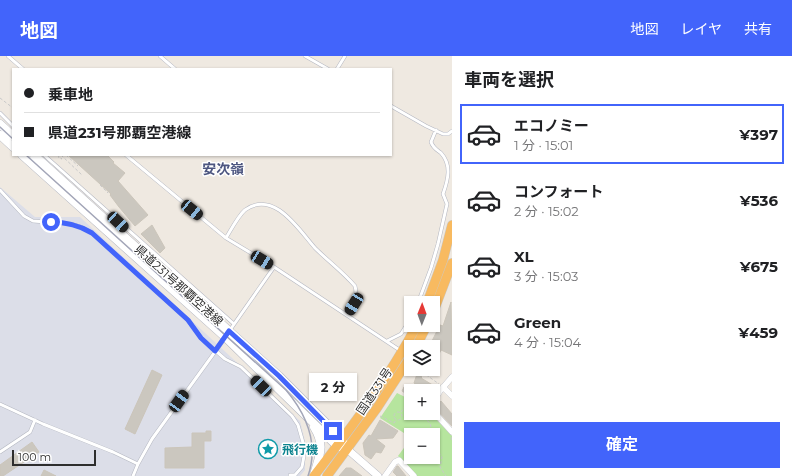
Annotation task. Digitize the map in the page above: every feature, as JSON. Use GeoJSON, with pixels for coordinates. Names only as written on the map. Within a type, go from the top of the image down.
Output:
{"type":"FeatureCollection","features":[{"type":"Feature","properties":{"kind":"highway"},"geometry":{"type":"LineString","coordinates":[[430,296],[443,260],[452,225]]}},
{"type":"Feature","properties":{"kind":"highway"},"geometry":{"type":"LineString","coordinates":[[439,296],[452,263]]}},
{"type":"Feature","properties":{"kind":"highway","name":"国道331号"},"geometry":{"type":"LineString","coordinates":[[314,476],[369,402],[404,360]]}},
{"type":"Feature","properties":{"kind":"highway","name":"国道331号"},"geometry":{"type":"LineString","coordinates":[[327,476],[378,408],[404,362]]}},
{"type":"Feature","properties":{"kind":"main road"},"geometry":{"type":"LineString","coordinates":[[0,124],[12,135]]}},
{"type":"Feature","properties":{"kind":"main road"},"geometry":{"type":"LineString","coordinates":[[0,135],[12,146]]}},
{"type":"Feature","properties":{"kind":"main road","name":"県道231号那覇空港線"},"geometry":{"type":"LineString","coordinates":[[23,156],[229,331],[267,377],[308,418],[347,449]]}},
{"type":"Feature","properties":{"kind":"main road","name":"県道231号那覇空港線"},"geometry":{"type":"LineString","coordinates":[[35,156],[279,376],[339,442]]}},
{"type":"Feature","properties":{"kind":"main road"},"geometry":{"type":"LineString","coordinates":[[308,418],[318,434],[321,445],[320,457],[314,476]]}},
{"type":"Feature","properties":{"kind":"street"},"geometry":{"type":"LineString","coordinates":[[440,392],[452,377]]}},
{"type":"Feature","properties":{"kind":"street"},"geometry":{"type":"LineString","coordinates":[[443,387],[452,396]]}},
{"type":"Feature","properties":{"kind":"street"},"geometry":{"type":"LineString","coordinates":[[440,419],[452,432]]}},
{"type":"Feature","properties":{"kind":"street"},"geometry":{"type":"LineString","coordinates":[[347,449],[378,476]]}},
{"type":"Feature","properties":{"kind":"street"},"geometry":{"type":"LineString","coordinates":[[385,476],[395,462],[399,460],[414,476]]}},
{"type":"Feature","properties":{"kind":"lane"},"geometry":{"type":"LineString","coordinates":[[8,56],[22,68]]}},
{"type":"Feature","properties":{"kind":"lane"},"geometry":{"type":"LineString","coordinates":[[160,56],[174,68]]}},
{"type":"Feature","properties":{"kind":"lane"},"geometry":{"type":"LineString","coordinates":[[305,56],[326,68]]}},
{"type":"Feature","properties":{"kind":"lane"},"geometry":{"type":"LineString","coordinates":[[338,68],[345,56]]}},
{"type":"Feature","properties":{"kind":"lane"},"geometry":{"type":"LineString","coordinates":[[392,107],[443,134],[448,134],[452,131]]}},
{"type":"Feature","properties":{"kind":"lane"},"geometry":{"type":"LineString","coordinates":[[0,113],[12,125]]}},
{"type":"Feature","properties":{"kind":"lane"},"geometry":{"type":"LineString","coordinates":[[421,296],[431,268],[448,204],[443,194],[450,176],[447,160],[442,154],[432,147],[431,142],[436,130]]}},
{"type":"Feature","properties":{"kind":"lane"},"geometry":{"type":"LineString","coordinates":[[45,156],[229,331]]}},
{"type":"Feature","properties":{"kind":"lane"},"geometry":{"type":"LineString","coordinates":[[127,156],[226,238],[274,267],[404,352]]}},
{"type":"Feature","properties":{"kind":"lane"},"geometry":{"type":"LineString","coordinates":[[0,190],[24,216],[33,221],[71,224],[92,233],[188,320],[201,338],[215,351],[225,359],[241,367],[292,416],[298,425],[304,446],[304,456],[302,468],[295,475],[290,476]]}},
{"type":"Feature","properties":{"kind":"lane"},"geometry":{"type":"LineString","coordinates":[[226,238],[244,211],[254,206],[272,206],[282,212],[291,219],[301,233],[319,252],[355,286],[357,292],[354,304],[347,315]]}},
{"type":"Feature","properties":{"kind":"lane"},"geometry":{"type":"LineString","coordinates":[[133,476],[152,439],[274,267]]}},
{"type":"Feature","properties":{"kind":"lane"},"geometry":{"type":"LineString","coordinates":[[387,341],[401,334],[404,329]]}},
{"type":"Feature","properties":{"kind":"lane"},"geometry":{"type":"LineString","coordinates":[[0,404],[138,464]]}},
{"type":"Feature","properties":{"kind":"lane"},"geometry":{"type":"LineString","coordinates":[[0,452],[30,432],[35,420]]}},
{"type":"Feature","properties":{"kind":"path"},"geometry":{"type":"LineString","coordinates":[[0,98],[12,107]]}},
{"type":"Feature","properties":{"kind":"path"},"geometry":{"type":"LineString","coordinates":[[61,156],[82,174]]}},
{"type":"Feature","properties":{"kind":"path"},"geometry":{"type":"LineString","coordinates":[[67,156],[78,166]]}},
{"type":"Feature","properties":{"kind":"path"},"geometry":{"type":"LineString","coordinates":[[100,185],[108,193]]}},
{"type":"Feature","properties":{"kind":"path"},"geometry":{"type":"LineString","coordinates":[[428,376],[443,387]]}},
{"type":"Feature","properties":{"kind":"path"},"geometry":{"type":"LineString","coordinates":[[380,416],[394,423],[396,419],[401,419],[401,413],[404,406]]}},
{"type":"Feature","properties":{"kind":"path"},"geometry":{"type":"LineString","coordinates":[[396,419],[394,417],[395,414],[397,412],[401,413]]}},
{"type":"Feature","properties":{"kind":"path"},"geometry":{"type":"LineString","coordinates":[[440,454],[442,457],[440,467],[446,476]]}},
{"type":"Feature","properties":{"kind":"shaded area"},"geometry":{"type":"Polygon","coordinates":[[[0,187],[35,217],[80,217],[300,421],[305,441],[305,470],[300,476],[0,476],[0,187]]]}},
{"type":"Feature","properties":{"kind":"green space"},"geometry":{"type":"Polygon","coordinates":[[[397,393],[404,396],[404,420],[437,420],[452,436],[452,476],[417,476],[406,464],[440,464],[440,428],[404,428],[404,433],[380,418],[397,393]]]}},
{"type":"Feature","properties":{"kind":"green space"},"geometry":{"type":"Polygon","coordinates":[[[404,448],[404,462],[398,456],[404,448]]]}},
{"type":"Feature","properties":{"kind":"building"},"geometry":{"type":"Polygon","coordinates":[[[69,156],[108,156],[114,162],[113,163],[125,173],[118,181],[148,215],[135,226],[110,195],[111,194],[69,156]]]}},
{"type":"Feature","properties":{"kind":"building"},"geometry":{"type":"Polygon","coordinates":[[[152,225],[165,248],[160,253],[141,234],[152,225]]]}},
{"type":"Feature","properties":{"kind":"building"},"geometry":{"type":"Polygon","coordinates":[[[451,302],[452,355],[441,350],[440,352],[440,340],[432,340],[436,332],[440,332],[440,325],[443,326],[451,302]]]}},
{"type":"Feature","properties":{"kind":"building"},"geometry":{"type":"Polygon","coordinates":[[[152,370],[162,375],[135,434],[125,429],[152,370]]]}},
{"type":"Feature","properties":{"kind":"building"},"geometry":{"type":"Polygon","coordinates":[[[416,376],[420,376],[431,384],[416,384],[414,383],[416,376]]]}},
{"type":"Feature","properties":{"kind":"building"},"geometry":{"type":"Polygon","coordinates":[[[441,401],[452,414],[452,426],[440,413],[441,401]]]}},
{"type":"Feature","properties":{"kind":"building"},"geometry":{"type":"Polygon","coordinates":[[[380,420],[398,431],[393,438],[376,439],[385,446],[381,453],[376,452],[371,459],[365,455],[363,443],[369,435],[371,436],[380,420]]]}},
{"type":"Feature","properties":{"kind":"building"},"geometry":{"type":"Polygon","coordinates":[[[206,431],[211,431],[211,441],[204,441],[204,468],[165,468],[165,448],[192,447],[192,433],[206,433],[206,431]]]}},
{"type":"Feature","properties":{"kind":"building"},"geometry":{"type":"Polygon","coordinates":[[[32,442],[39,452],[3,476],[0,476],[0,465],[32,442]]]}},
{"type":"Feature","properties":{"kind":"building"},"geometry":{"type":"Polygon","coordinates":[[[397,466],[406,476],[397,476],[393,472],[397,466]]]}},
{"type":"Feature","properties":{"kind":"building"},"geometry":{"type":"Polygon","coordinates":[[[346,468],[351,468],[362,476],[339,476],[346,468]]]}},
{"type":"Feature","properties":{"kind":"building"},"geometry":{"type":"Polygon","coordinates":[[[44,470],[56,476],[41,476],[44,470]]]}},
{"type":"Feature","properties":{"kind":"railway"},"geometry":{"type":"LineString","coordinates":[[0,127],[12,138]]}},
{"type":"Feature","properties":{"kind":"railway"},"geometry":{"type":"LineString","coordinates":[[27,156],[286,390],[300,409],[309,430],[312,453],[308,476]]}},
{"type":"Feature","properties":{"kind":"place","name":"飛行機"},"geometry":{"type":"Point","coordinates":[268,449]}},
{"type":"Feature","properties":{"kind":"district","name":"安次嶺"},"geometry":{"type":"Point","coordinates":[223,169]}},
{"type":"Feature","properties":{"kind":"route"},"geometry":{"type":"LineString","coordinates":[[51,222],[59,222],[81,227],[105,243],[188,320],[201,338],[215,351],[229,331],[279,376],[333,431]]}}]}
